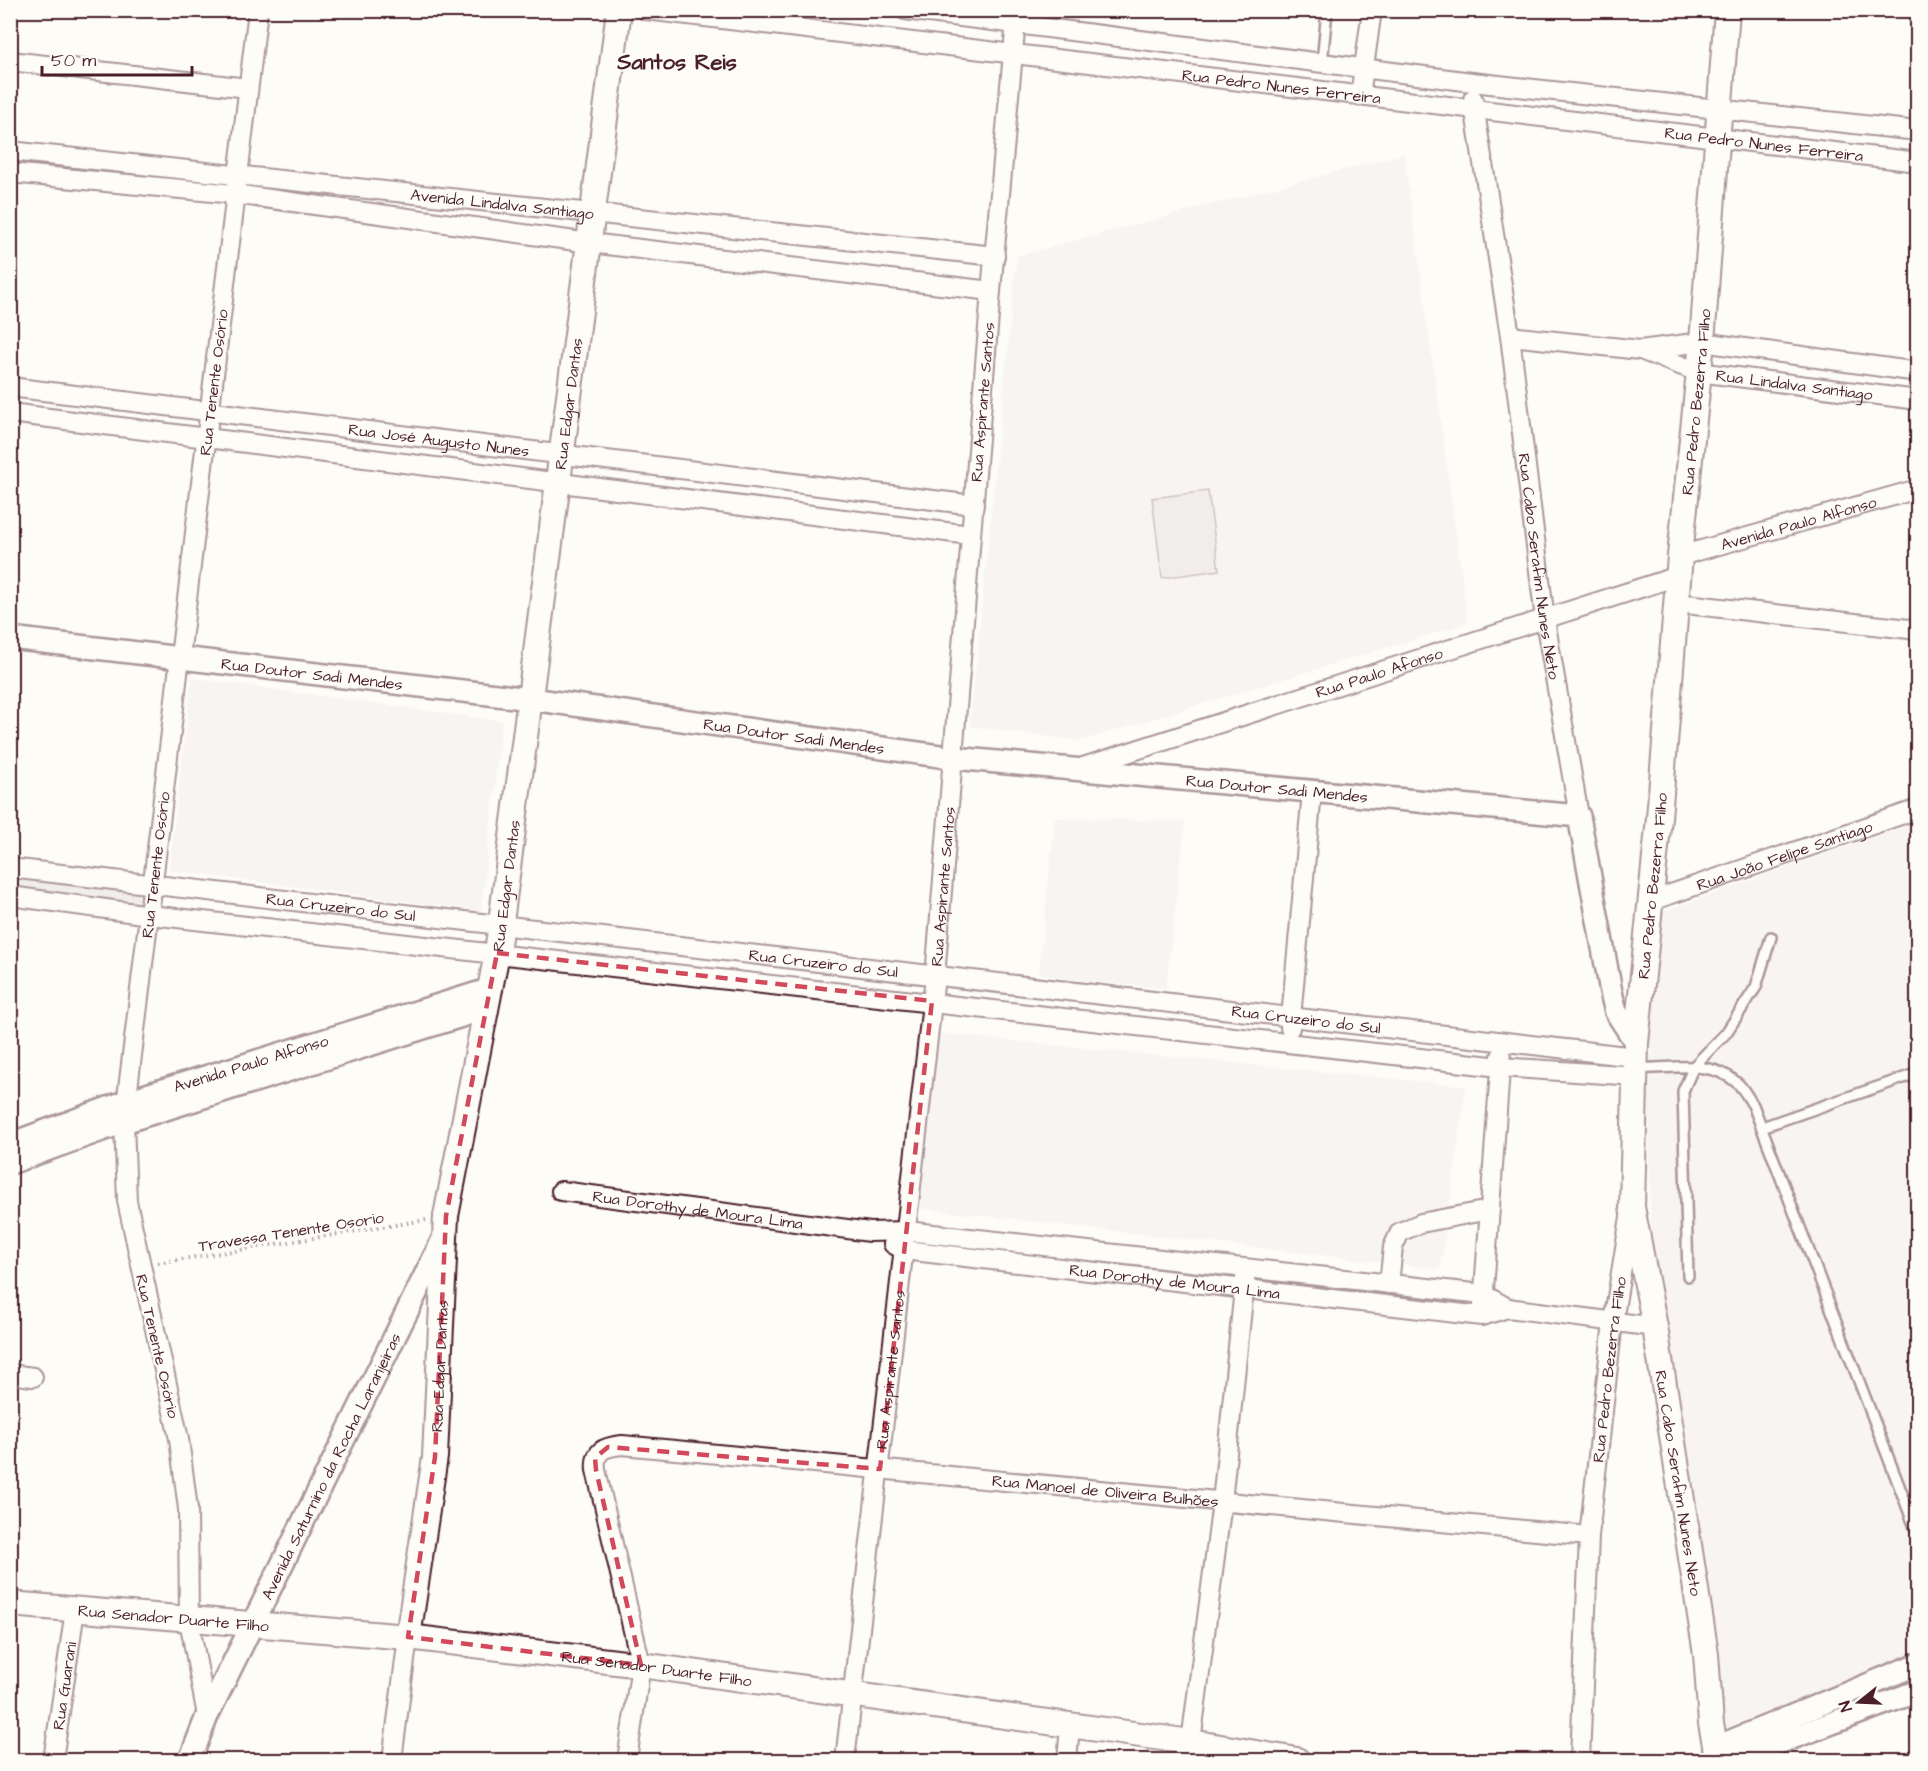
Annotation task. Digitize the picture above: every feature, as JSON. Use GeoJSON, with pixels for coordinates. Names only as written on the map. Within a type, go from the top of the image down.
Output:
{"type":"FeatureCollection","features":[{"type":"Feature","properties":{"kind":"main road","name":"Rua Edgar Dantas"},"geometry":{"type":"LineString","coordinates":[[408,1637],[435,1457],[444,1228],[497,953],[619,10]]}},
{"type":"Feature","properties":{"kind":"main road","name":"Rua Pedro Bezerra Filho"},"geometry":{"type":"LineString","coordinates":[[1632,1207],[1636,1061],[1679,566],[1702,342],[1727,10]]}},
{"type":"Feature","properties":{"kind":"main road","name":"Rua Cabo Serafim Nunes Neto"},"geometry":{"type":"LineString","coordinates":[[1632,1207],[1655,1327],[1706,1654],[1717,1757]]}},
{"type":"Feature","properties":{"kind":"main road","name":"Rua Senador Duarte Filho"},"geometry":{"type":"LineString","coordinates":[[10,1604],[408,1637],[641,1665],[1070,1727],[1191,1742],[1296,1760]]}},
{"type":"Feature","properties":{"kind":"street","name":"Rua Tenente Osório"},"geometry":{"type":"LineString","coordinates":[[207,1716],[189,1620],[188,1509],[179,1438],[164,1364],[139,1265],[127,1201],[126,1112],[181,660],[234,194],[258,10]]}},
{"type":"Feature","properties":{"kind":"street","name":"Rua Pedro Nunes Ferreira"},"geometry":{"type":"LineString","coordinates":[[646,10],[1012,56],[1474,108],[1917,162]]}},
{"type":"Feature","properties":{"kind":"street","name":"Rua Pedro Nunes Ferreira"},"geometry":{"type":"LineString","coordinates":[[905,10],[1017,17],[1322,63],[1472,82],[1917,131]]}},
{"type":"Feature","properties":{"kind":"street"},"geometry":{"type":"LineString","coordinates":[[1360,96],[1371,10]]}},
{"type":"Feature","properties":{"kind":"street","name":"Rua Aspirante Santos"},"geometry":{"type":"LineString","coordinates":[[845,1761],[935,977],[970,535],[1017,17]]}},
{"type":"Feature","properties":{"kind":"street"},"geometry":{"type":"LineString","coordinates":[[10,61],[248,88]]}},
{"type":"Feature","properties":{"kind":"street","name":"Rua Cabo Serafim Nunes Neto"},"geometry":{"type":"LineString","coordinates":[[1472,82],[1474,108],[1510,336],[1545,620],[1611,992],[1616,1012],[1636,1061]]}},
{"type":"Feature","properties":{"kind":"street"},"geometry":{"type":"LineString","coordinates":[[1840,153],[1844,123]]}},
{"type":"Feature","properties":{"kind":"street","name":"Avenida Lindalva Santiago"},"geometry":{"type":"LineString","coordinates":[[10,151],[237,173],[594,215],[995,256]]}},
{"type":"Feature","properties":{"kind":"street","name":"Avenida Lindalva Santiago"},"geometry":{"type":"LineString","coordinates":[[10,173],[234,194],[590,243],[991,291]]}},
{"type":"Feature","properties":{"kind":"street","name":"Rua Lindalva Santiago"},"geometry":{"type":"LineString","coordinates":[[1510,336],[1640,350],[1702,342],[1917,372]]}},
{"type":"Feature","properties":{"kind":"street","name":"Rua Lindalva Santiago"},"geometry":{"type":"LineString","coordinates":[[1640,350],[1698,372],[1917,399]]}},
{"type":"Feature","properties":{"kind":"street","name":"Rua José Augusto Nunes"},"geometry":{"type":"LineString","coordinates":[[10,387],[974,505]]}},
{"type":"Feature","properties":{"kind":"street","name":"Rua José Augusto Nunes"},"geometry":{"type":"LineString","coordinates":[[10,412],[970,535]]}},
{"type":"Feature","properties":{"kind":"street","name":"Avenida Paulo Alfonso"},"geometry":{"type":"LineString","coordinates":[[1679,566],[1917,489]]}},
{"type":"Feature","properties":{"kind":"street","name":"Rua Paulo Afonso"},"geometry":{"type":"LineString","coordinates":[[1078,769],[1545,620],[1679,566]]}},
{"type":"Feature","properties":{"kind":"street"},"geometry":{"type":"LineString","coordinates":[[1677,603],[1917,630]]}},
{"type":"Feature","properties":{"kind":"street","name":"Rua Doutor Sadi Mendes"},"geometry":{"type":"LineString","coordinates":[[10,638],[181,660],[531,699],[954,758],[1579,816]]}},
{"type":"Feature","properties":{"kind":"street"},"geometry":{"type":"LineString","coordinates":[[1288,1042],[1312,792]]}},
{"type":"Feature","properties":{"kind":"street","name":"Rua João Felipe Santiago"},"geometry":{"type":"LineString","coordinates":[[1651,901],[1917,809]]}},
{"type":"Feature","properties":{"kind":"street","name":"Rua Cruzeiro do Sul"},"geometry":{"type":"LineString","coordinates":[[10,868],[935,977],[1291,1016],[1636,1061]]}},
{"type":"Feature","properties":{"kind":"street","name":"Rua Cruzeiro do Sul"},"geometry":{"type":"LineString","coordinates":[[10,896],[150,915],[932,1001],[1500,1067],[1636,1061]]}},
{"type":"Feature","properties":{"kind":"street"},"geometry":{"type":"LineString","coordinates":[[663,971],[665,944]]}},
{"type":"Feature","properties":{"kind":"street"},"geometry":{"type":"LineString","coordinates":[[846,992],[849,966]]}},
{"type":"Feature","properties":{"kind":"street","name":"Avenida Paulo Alfonso"},"geometry":{"type":"LineString","coordinates":[[10,1144],[126,1112],[489,999]]}},
{"type":"Feature","properties":{"kind":"street"},"geometry":{"type":"LineString","coordinates":[[1482,1316],[1502,1042]]}},
{"type":"Feature","properties":{"kind":"street","name":"Avenida Paulo Alfonso"},"geometry":{"type":"LineString","coordinates":[[10,1163],[126,1112]]}},
{"type":"Feature","properties":{"kind":"street","name":"Rua Dorothy de Moura Lima"},"geometry":{"type":"LineString","coordinates":[[561,1191],[870,1232],[905,1240],[1243,1289],[1482,1316],[1508,1308]]}},
{"type":"Feature","properties":{"kind":"street","name":"Rua Pedro Bezerra Filho"},"geometry":{"type":"LineString","coordinates":[[1580,1761],[1589,1536],[1613,1322],[1632,1207]]}},
{"type":"Feature","properties":{"kind":"street"},"geometry":{"type":"LineString","coordinates":[[1389,1284],[1394,1247],[1400,1232],[1421,1223],[1489,1210]]}},
{"type":"Feature","properties":{"kind":"street","name":"Avenida Saturnino da Rocha Laranjeiras"},"geometry":{"type":"LineString","coordinates":[[190,1761],[207,1716],[254,1624],[444,1228]]}},
{"type":"Feature","properties":{"kind":"street","name":"Rua Dorothy de Moura Lima"},"geometry":{"type":"LineString","coordinates":[[905,1240],[1246,1268],[1483,1294],[1508,1308],[1655,1327]]}},
{"type":"Feature","properties":{"kind":"street"},"geometry":{"type":"LineString","coordinates":[[1191,1742],[1222,1502],[1246,1268]]}},
{"type":"Feature","properties":{"kind":"street"},"geometry":{"type":"LineString","coordinates":[[10,1374],[33,1377]]}},
{"type":"Feature","properties":{"kind":"street","name":"Rua Manoel de Oliveira Bulhões"},"geometry":{"type":"LineString","coordinates":[[641,1665],[595,1458],[600,1451],[622,1445],[1589,1536]]}},
{"type":"Feature","properties":{"kind":"street","name":"Rua Guarani"},"geometry":{"type":"LineString","coordinates":[[53,1761],[75,1610]]}},
{"type":"Feature","properties":{"kind":"street","name":"Rua Edgar Dantas"},"geometry":{"type":"LineString","coordinates":[[392,1761],[408,1637]]}},
{"type":"Feature","properties":{"kind":"street"},"geometry":{"type":"LineString","coordinates":[[1717,1757],[1917,1664]]}},
{"type":"Feature","properties":{"kind":"street"},"geometry":{"type":"LineString","coordinates":[[627,1761],[641,1665]]}},
{"type":"Feature","properties":{"kind":"street"},"geometry":{"type":"LineString","coordinates":[[1717,1757],[1917,1690]]}},
{"type":"Feature","properties":{"kind":"street"},"geometry":{"type":"LineString","coordinates":[[1066,1761],[1070,1727]]}},
{"type":"Feature","properties":{"kind":"lane"},"geometry":{"type":"LineString","coordinates":[[1322,63],[1327,10]]}},
{"type":"Feature","properties":{"kind":"lane"},"geometry":{"type":"LineString","coordinates":[[1688,1276],[1683,1090],[1694,1066],[1726,1033],[1756,987],[1771,937]]}},
{"type":"Feature","properties":{"kind":"lane"},"geometry":{"type":"LineString","coordinates":[[1636,1061],[1659,1070],[1694,1066],[1712,1069],[1737,1082],[1753,1105],[1917,1535]]}},
{"type":"Feature","properties":{"kind":"lane"},"geometry":{"type":"LineString","coordinates":[[1762,1127],[1917,1073]]}},
{"type":"Feature","properties":{"kind":"path","name":"Travessa Tenente Osorio"},"geometry":{"type":"LineString","coordinates":[[139,1265],[368,1232],[444,1228]]}},
{"type":"Feature","properties":{"kind":"highlighted area"},"geometry":{"type":"Polygon","coordinates":[[[497,953],[932,1001],[880,1469],[608,1447],[595,1458],[596,1470],[641,1665],[408,1637],[435,1457],[446,1216],[497,953]]]}},
{"type":"Feature","properties":{"kind":"shaded area"},"geometry":{"type":"Polygon","coordinates":[[[1404,154],[1468,623],[1080,741],[970,726],[1017,256],[1404,154]]]}},
{"type":"Feature","properties":{"kind":"shaded area"},"geometry":{"type":"Polygon","coordinates":[[[1208,491],[1219,570],[1162,578],[1152,498],[1208,491]]]}},
{"type":"Feature","properties":{"kind":"shaded area"},"geometry":{"type":"Polygon","coordinates":[[[192,678],[502,721],[481,911],[169,870],[192,678]]]}},
{"type":"Feature","properties":{"kind":"shaded area"},"geometry":{"type":"Polygon","coordinates":[[[1055,818],[1185,821],[1166,988],[1072,980],[1039,973],[1055,818]]]}},
{"type":"Feature","properties":{"kind":"shaded area"},"geometry":{"type":"Polygon","coordinates":[[[1917,822],[1917,1651],[1722,1729],[1652,1273],[1647,1065],[1653,1051],[1646,1038],[1662,912],[1917,822]]]}},
{"type":"Feature","properties":{"kind":"shaded area"},"geometry":{"type":"Polygon","coordinates":[[[11,877],[141,893],[141,904],[11,889],[11,877]]]}},
{"type":"Feature","properties":{"kind":"shaded area"},"geometry":{"type":"Polygon","coordinates":[[[941,1034],[1466,1086],[1440,1269],[918,1208],[925,1088],[941,1034]]]}},
{"type":"Feature","properties":{"kind":"district","name":"Santos Reis"},"geometry":{"type":"Point","coordinates":[677,61]}}]}
